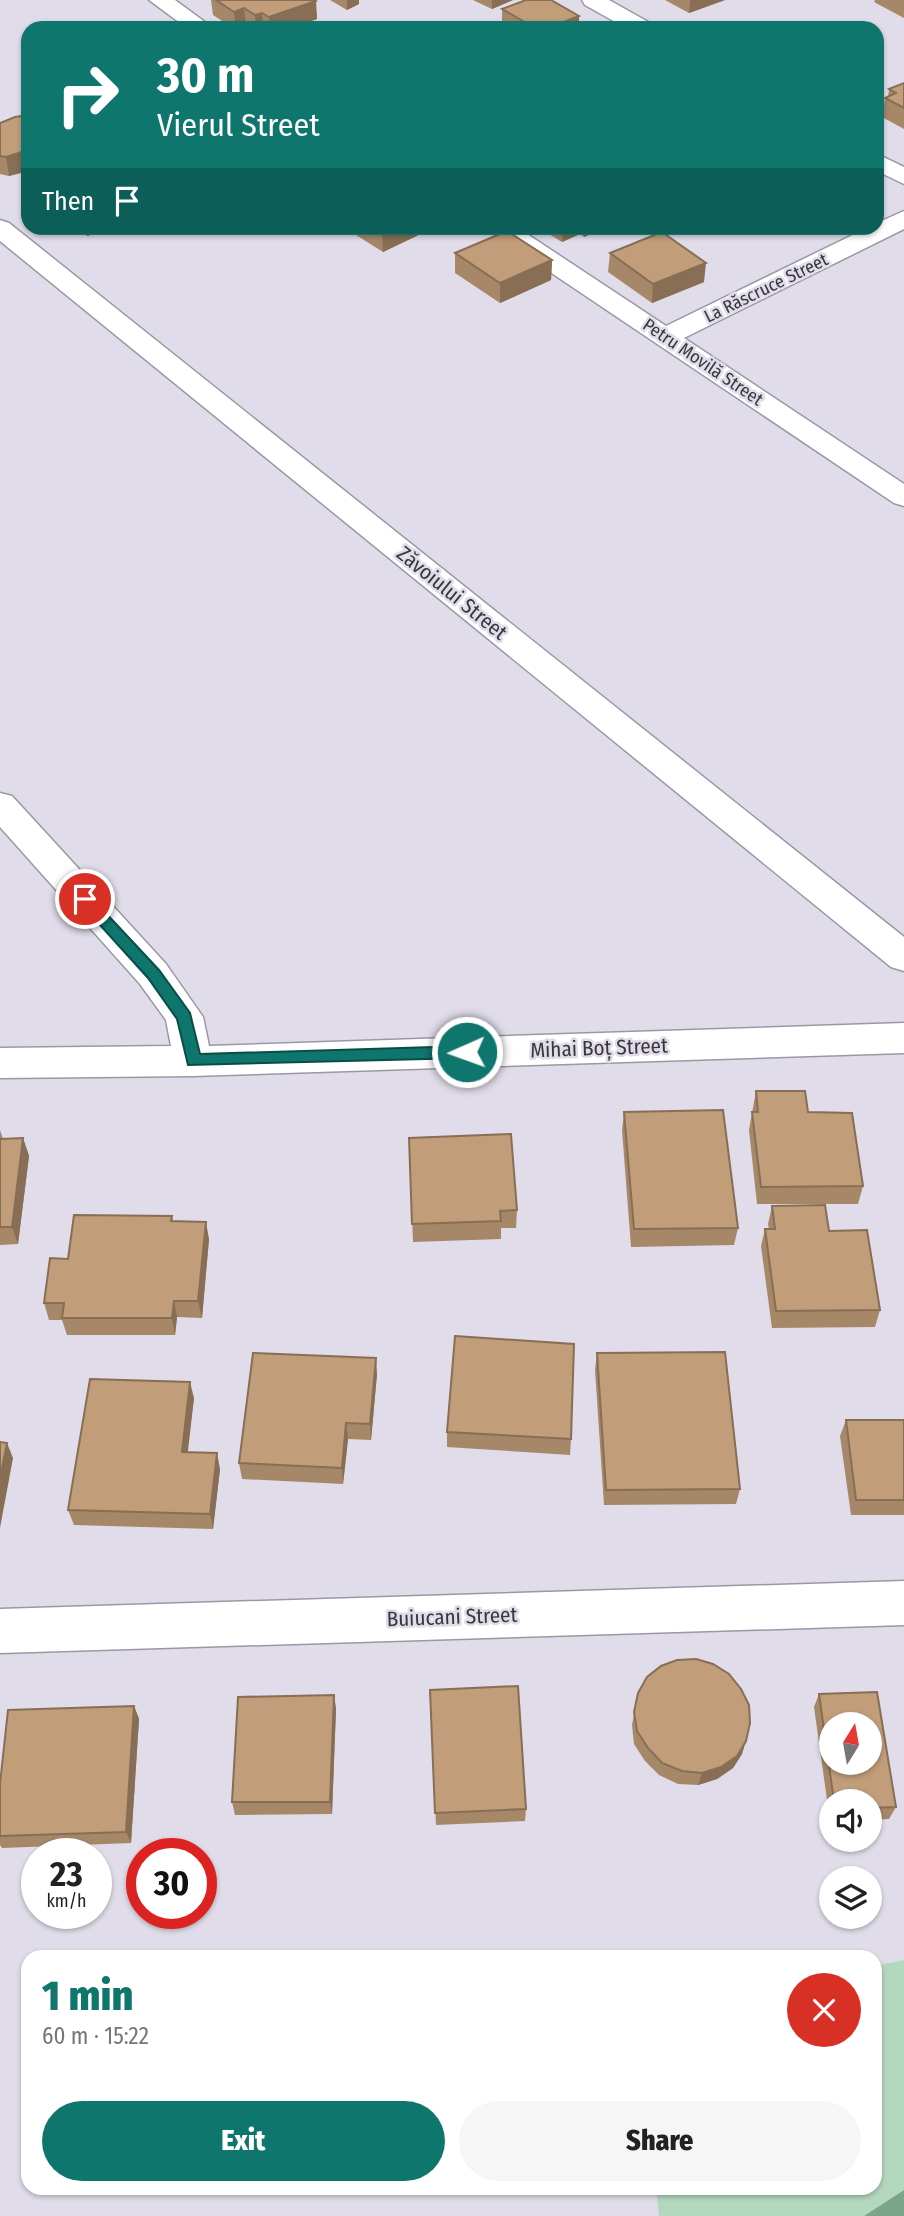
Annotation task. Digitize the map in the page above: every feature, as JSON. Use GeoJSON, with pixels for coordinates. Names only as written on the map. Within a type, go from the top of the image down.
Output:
{"type":"FeatureCollection","features":[{"type":"Feature","properties":{"kind":"street"},"geometry":{"type":"LineString","coordinates":[[160,0],[192,21]]}},
{"type":"Feature","properties":{"kind":"street"},"geometry":{"type":"LineString","coordinates":[[593,0],[630,21]]}},
{"type":"Feature","properties":{"kind":"street"},"geometry":{"type":"LineString","coordinates":[[884,166],[904,177]]}},
{"type":"Feature","properties":{"kind":"street","name":"La Răscruce Street"},"geometry":{"type":"LineString","coordinates":[[884,229],[904,219]]}},
{"type":"Feature","properties":{"kind":"street","name":"Zăvoiului Street"},"geometry":{"type":"LineString","coordinates":[[0,228],[904,957]]}},
{"type":"Feature","properties":{"kind":"street","name":"Petru Movilă Street"},"geometry":{"type":"LineString","coordinates":[[512,235],[904,496]]}},
{"type":"Feature","properties":{"kind":"street","name":"La Răscruce Street"},"geometry":{"type":"LineString","coordinates":[[665,337],[872,235]]}},
{"type":"Feature","properties":{"kind":"street"},"geometry":{"type":"LineString","coordinates":[[0,805],[153,974],[184,1017],[193,1061]]}},
{"type":"Feature","properties":{"kind":"street","name":"Mihai Boț Street"},"geometry":{"type":"LineString","coordinates":[[0,1063],[193,1061],[904,1038]]}},
{"type":"Feature","properties":{"kind":"street","name":"Buiucani Street"},"geometry":{"type":"LineString","coordinates":[[0,1631],[904,1603]]}},
{"type":"Feature","properties":{"kind":"green space"},"geometry":{"type":"Polygon","coordinates":[[[904,1960],[904,2190],[864,2216],[659,2216],[657,2195],[882,2195],[882,1965],[904,1960]]]}},
{"type":"Feature","properties":{"kind":"green space"},"geometry":{"type":"Polygon","coordinates":[[[904,2190],[904,2216],[864,2216],[904,2190]]]}},
{"type":"Feature","properties":{"kind":"building"},"geometry":{"type":"Polygon","coordinates":[[[216,0],[316,1],[269,17],[262,13],[255,15],[244,8],[234,12],[216,0]]]}},
{"type":"Feature","properties":{"kind":"building"},"geometry":{"type":"Polygon","coordinates":[[[526,0],[551,0],[579,16],[566,21],[523,21],[502,9],[526,0]]]}},
{"type":"Feature","properties":{"kind":"building"},"geometry":{"type":"Polygon","coordinates":[[[904,83],[904,108],[885,98],[896,93],[889,89],[904,83]]]}},
{"type":"Feature","properties":{"kind":"building"},"geometry":{"type":"Polygon","coordinates":[[[21,116],[21,152],[0,156],[0,123],[21,116]]]}},
{"type":"Feature","properties":{"kind":"building"},"geometry":{"type":"Polygon","coordinates":[[[498,235],[513,235],[552,260],[500,283],[455,253],[498,235]]]}},
{"type":"Feature","properties":{"kind":"building"},"geometry":{"type":"Polygon","coordinates":[[[655,235],[666,235],[706,263],[653,284],[610,253],[655,235]]]}},
{"type":"Feature","properties":{"kind":"building"},"geometry":{"type":"Polygon","coordinates":[[[756,1091],[805,1091],[808,1112],[852,1113],[863,1186],[761,1187],[752,1112],[758,1112],[756,1091]]]}},
{"type":"Feature","properties":{"kind":"building"},"geometry":{"type":"Polygon","coordinates":[[[723,1110],[738,1228],[634,1229],[624,1112],[723,1110]]]}},
{"type":"Feature","properties":{"kind":"building"},"geometry":{"type":"Polygon","coordinates":[[[511,1134],[517,1210],[500,1211],[501,1221],[412,1224],[409,1138],[511,1134]]]}},
{"type":"Feature","properties":{"kind":"building"},"geometry":{"type":"Polygon","coordinates":[[[23,1138],[12,1227],[0,1227],[0,1139],[23,1138]]]}},
{"type":"Feature","properties":{"kind":"building"},"geometry":{"type":"Polygon","coordinates":[[[825,1205],[829,1231],[867,1230],[880,1310],[776,1311],[765,1229],[775,1229],[772,1206],[825,1205]]]}},
{"type":"Feature","properties":{"kind":"building"},"geometry":{"type":"Polygon","coordinates":[[[74,1215],[172,1216],[171,1221],[206,1222],[198,1301],[174,1301],[172,1318],[62,1318],[64,1303],[44,1303],[50,1258],[68,1259],[74,1215]]]}},
{"type":"Feature","properties":{"kind":"building"},"geometry":{"type":"Polygon","coordinates":[[[455,1336],[574,1344],[571,1439],[447,1432],[455,1336]]]}},
{"type":"Feature","properties":{"kind":"building"},"geometry":{"type":"Polygon","coordinates":[[[725,1352],[740,1489],[606,1490],[597,1353],[725,1352]]]}},
{"type":"Feature","properties":{"kind":"building"},"geometry":{"type":"Polygon","coordinates":[[[253,1353],[376,1358],[370,1424],[346,1423],[342,1468],[239,1463],[253,1353]]]}},
{"type":"Feature","properties":{"kind":"building"},"geometry":{"type":"Polygon","coordinates":[[[90,1379],[190,1382],[182,1452],[217,1453],[210,1514],[68,1510],[90,1379]]]}},
{"type":"Feature","properties":{"kind":"building"},"geometry":{"type":"Polygon","coordinates":[[[846,1420],[904,1420],[904,1500],[856,1500],[846,1420]]]}},
{"type":"Feature","properties":{"kind":"building"},"geometry":{"type":"Polygon","coordinates":[[[0,1442],[7,1443],[0,1479],[0,1442]]]}},
{"type":"Feature","properties":{"kind":"building"},"geometry":{"type":"Polygon","coordinates":[[[696,1659],[713,1664],[729,1674],[749,1705],[750,1723],[746,1741],[737,1756],[721,1767],[702,1773],[682,1771],[662,1763],[637,1731],[634,1712],[638,1693],[647,1677],[661,1666],[677,1660],[696,1659]]]}},
{"type":"Feature","properties":{"kind":"building"},"geometry":{"type":"Polygon","coordinates":[[[518,1686],[526,1809],[435,1813],[430,1690],[518,1686]]]}},
{"type":"Feature","properties":{"kind":"building"},"geometry":{"type":"Polygon","coordinates":[[[877,1692],[880,1712],[822,1712],[819,1694],[877,1692]]]}},
{"type":"Feature","properties":{"kind":"building"},"geometry":{"type":"Polygon","coordinates":[[[334,1695],[330,1802],[232,1802],[238,1697],[334,1695]]]}},
{"type":"Feature","properties":{"kind":"building"},"geometry":{"type":"Polygon","coordinates":[[[134,1706],[126,1832],[0,1836],[0,1784],[8,1710],[134,1706]]]}},
{"type":"Feature","properties":{"kind":"building"},"geometry":{"type":"Polygon","coordinates":[[[882,1722],[896,1807],[882,1808],[882,1789],[832,1789],[830,1775],[882,1775],[882,1722]]]}},
{"type":"Feature","properties":{"kind":"route"},"geometry":{"type":"LineString","coordinates":[[85,899],[153,974],[184,1017],[193,1061],[467,1052]]}}]}
